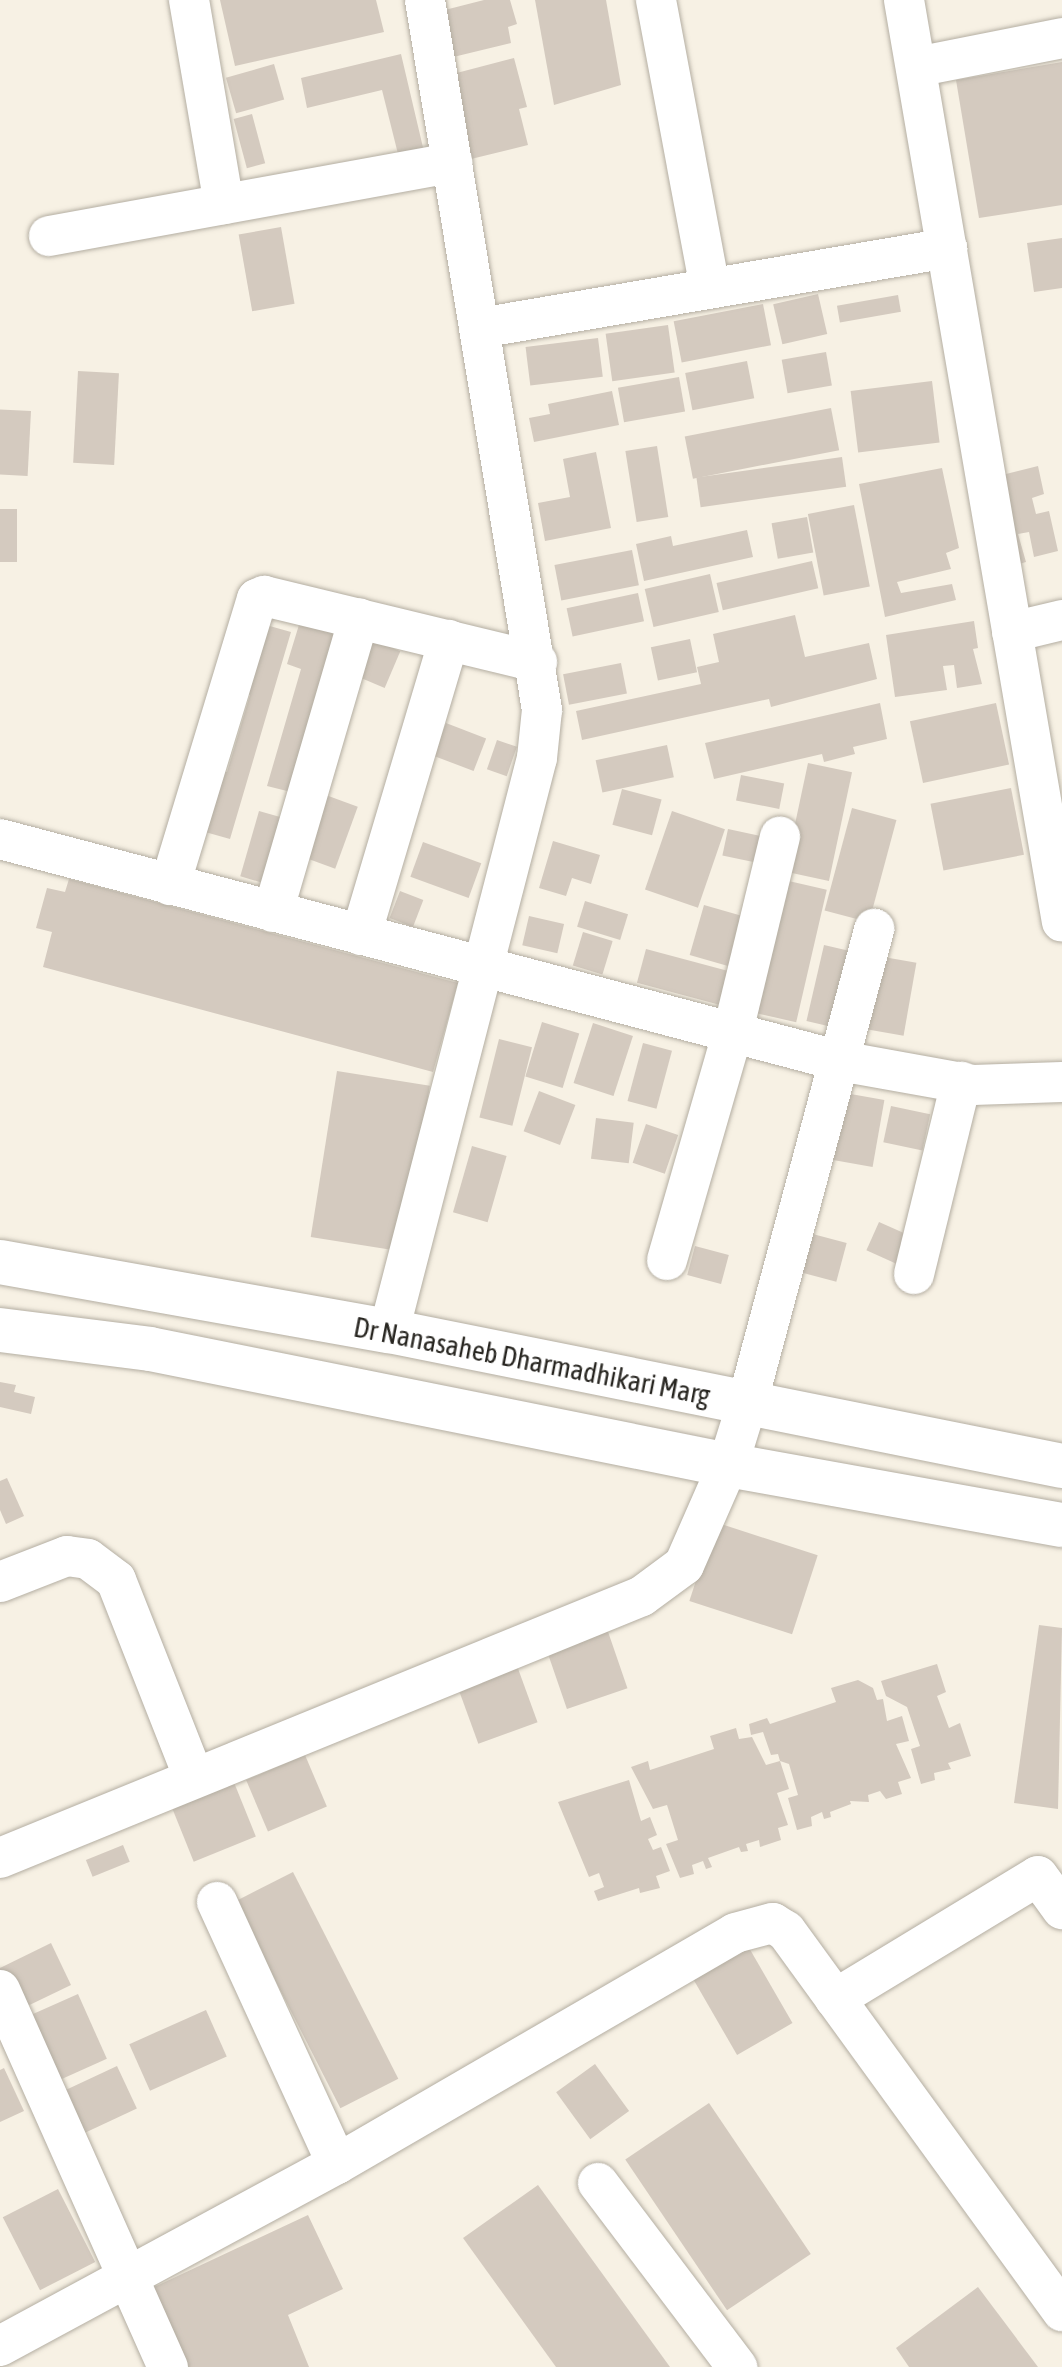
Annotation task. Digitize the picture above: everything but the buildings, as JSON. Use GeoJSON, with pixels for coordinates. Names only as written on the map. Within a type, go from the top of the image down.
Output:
{"type":"FeatureCollection","features":[{"type":"Feature","properties":{"kind":"main road","name":"Dr Nanasaheb Dharmadhikari Marg"},"geometry":{"type":"LineString","coordinates":[[0,1262],[389,1331],[1062,1466]]}},
{"type":"Feature","properties":{"kind":"main road"},"geometry":{"type":"LineString","coordinates":[[0,1330],[150,1349],[728,1465],[1062,1525]]}},
{"type":"Feature","properties":{"kind":"street"},"geometry":{"type":"LineString","coordinates":[[189,0],[224,204]]}},
{"type":"Feature","properties":{"kind":"street"},"geometry":{"type":"LineString","coordinates":[[389,1331],[537,758],[542,710],[537,662],[425,0]]}},
{"type":"Feature","properties":{"kind":"street"},"geometry":{"type":"LineString","coordinates":[[656,0],[710,288]]}},
{"type":"Feature","properties":{"kind":"street"},"geometry":{"type":"LineString","coordinates":[[904,0],[1012,632],[1056,854],[1062,922]]}},
{"type":"Feature","properties":{"kind":"street"},"geometry":{"type":"LineString","coordinates":[[916,67],[1062,38]]}},
{"type":"Feature","properties":{"kind":"street"},"geometry":{"type":"LineString","coordinates":[[49,236],[452,163]]}},
{"type":"Feature","properties":{"kind":"street"},"geometry":{"type":"LineString","coordinates":[[480,328],[947,248]]}},
{"type":"Feature","properties":{"kind":"street"},"geometry":{"type":"LineString","coordinates":[[170,885],[257,599],[359,618],[537,662]]}},
{"type":"Feature","properties":{"kind":"street"},"geometry":{"type":"LineString","coordinates":[[273,912],[359,618]]}},
{"type":"Feature","properties":{"kind":"street"},"geometry":{"type":"LineString","coordinates":[[1012,632],[1062,620]]}},
{"type":"Feature","properties":{"kind":"street"},"geometry":{"type":"LineString","coordinates":[[361,935],[449,640]]}},
{"type":"Feature","properties":{"kind":"street"},"geometry":{"type":"LineString","coordinates":[[667,1260],[733,1031],[780,837]]}},
{"type":"Feature","properties":{"kind":"street"},"geometry":{"type":"LineString","coordinates":[[0,839],[840,1061],[961,1082],[1062,1082]]}},
{"type":"Feature","properties":{"kind":"street"},"geometry":{"type":"LineString","coordinates":[[0,1858],[193,1775],[655,1588],[684,1565],[728,1465],[747,1404],[874,929]]}},
{"type":"Feature","properties":{"kind":"street"},"geometry":{"type":"LineString","coordinates":[[914,1274],[961,1082]]}},
{"type":"Feature","properties":{"kind":"street"},"geometry":{"type":"LineString","coordinates":[[0,1582],[67,1556],[88,1559],[116,1580],[193,1775]]}},
{"type":"Feature","properties":{"kind":"street"},"geometry":{"type":"LineString","coordinates":[[835,1999],[1038,1876],[1062,1909]]}},
{"type":"Feature","properties":{"kind":"street"},"geometry":{"type":"LineString","coordinates":[[217,1902],[337,2164]]}},
{"type":"Feature","properties":{"kind":"street"},"geometry":{"type":"LineString","coordinates":[[0,2346],[337,2164],[755,1924],[773,1923],[786,1931],[1062,2311]]}},
{"type":"Feature","properties":{"kind":"street"},"geometry":{"type":"LineString","coordinates":[[0,1990],[168,2367]]}},
{"type":"Feature","properties":{"kind":"street"},"geometry":{"type":"LineString","coordinates":[[598,2183],[737,2367]]}}]}
